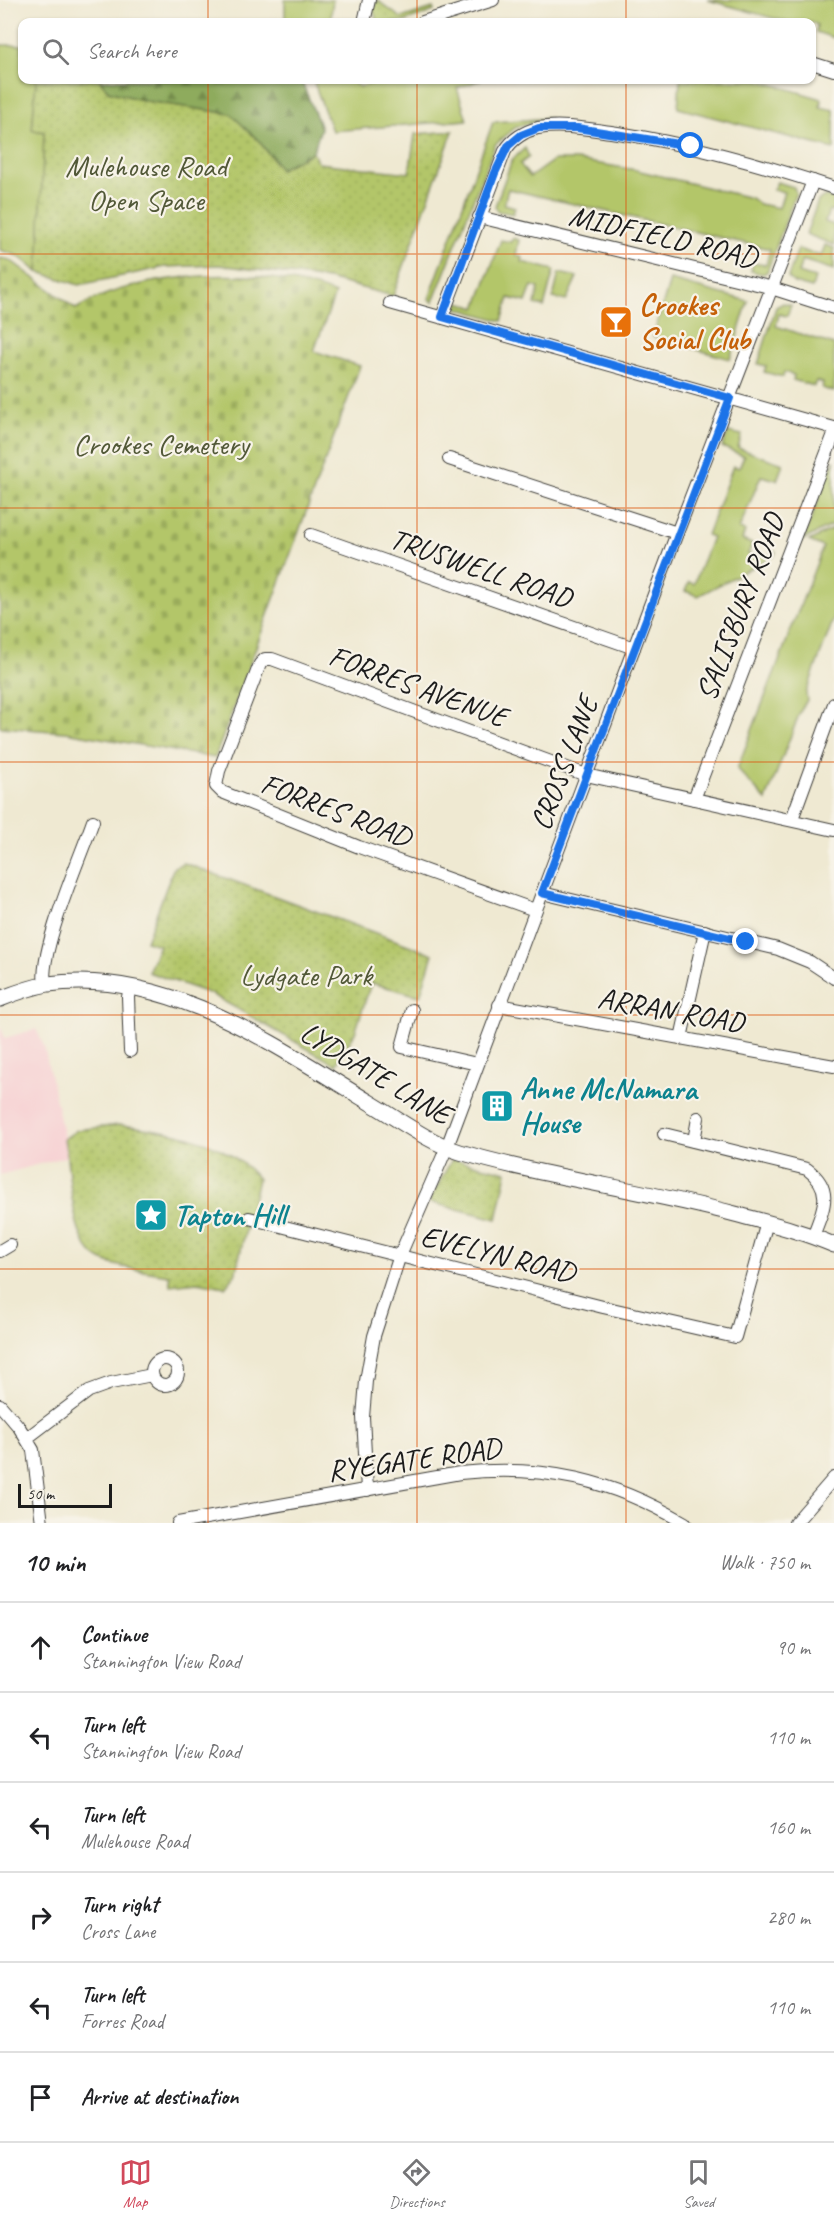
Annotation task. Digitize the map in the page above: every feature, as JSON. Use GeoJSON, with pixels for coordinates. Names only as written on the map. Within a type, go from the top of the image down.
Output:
{"type":"FeatureCollection","features":[{"type":"Feature","properties":{"kind":"street"},"geometry":{"type":"LineString","coordinates":[[365,18],[369,0]]}},
{"type":"Feature","properties":{"kind":"street"},"geometry":{"type":"LineString","coordinates":[[436,18],[493,0]]}},
{"type":"Feature","properties":{"kind":"street"},"geometry":{"type":"LineString","coordinates":[[816,64],[834,70]]}},
{"type":"Feature","properties":{"kind":"street"},"geometry":{"type":"LineString","coordinates":[[442,317],[508,146],[521,135],[539,128],[577,128],[664,140],[834,188]]}},
{"type":"Feature","properties":{"kind":"street","name":"CROSS LANE"},"geometry":{"type":"LineString","coordinates":[[367,1490],[363,1417],[366,1381],[374,1336],[400,1255],[447,1147],[498,1005],[813,181]]}},
{"type":"Feature","properties":{"kind":"street","name":"MIDFIELD ROAD"},"geometry":{"type":"LineString","coordinates":[[479,218],[773,288],[834,308]]}},
{"type":"Feature","properties":{"kind":"street"},"geometry":{"type":"LineString","coordinates":[[390,303],[834,428]]}},
{"type":"Feature","properties":{"kind":"street","name":"SALISBURY ROAD"},"geometry":{"type":"LineString","coordinates":[[694,799],[834,434]]}},
{"type":"Feature","properties":{"kind":"street"},"geometry":{"type":"LineString","coordinates":[[449,459],[677,533]]}},
{"type":"Feature","properties":{"kind":"street","name":"TRUSWELL ROAD"},"geometry":{"type":"LineString","coordinates":[[311,536],[634,648]]}},
{"type":"Feature","properties":{"kind":"street","name":"FORRES AVENUE"},"geometry":{"type":"LineString","coordinates":[[248,691],[260,664],[265,659],[272,659],[586,775],[834,830]]}},
{"type":"Feature","properties":{"kind":"street","name":"FORRES ROAD"},"geometry":{"type":"LineString","coordinates":[[248,691],[219,771],[216,786],[222,792],[359,847],[535,910]]}},
{"type":"Feature","properties":{"kind":"street"},"geometry":{"type":"LineString","coordinates":[[792,819],[834,704]]}},
{"type":"Feature","properties":{"kind":"street"},"geometry":{"type":"LineString","coordinates":[[45,985],[43,975],[53,934],[93,821]]}},
{"type":"Feature","properties":{"kind":"street"},"geometry":{"type":"LineString","coordinates":[[542,893],[791,953],[834,978]]}},
{"type":"Feature","properties":{"kind":"street"},"geometry":{"type":"LineString","coordinates":[[681,1038],[705,931]]}},
{"type":"Feature","properties":{"kind":"street","name":"LYDGATE LANE"},"geometry":{"type":"LineString","coordinates":[[0,999],[45,985],[82,982],[130,987],[200,1009],[250,1031],[447,1147],[767,1222],[834,1245]]}},
{"type":"Feature","properties":{"kind":"street"},"geometry":{"type":"LineString","coordinates":[[130,987],[128,997],[130,1051]]}},
{"type":"Feature","properties":{"kind":"street","name":"ARRAN ROAD"},"geometry":{"type":"LineString","coordinates":[[498,1005],[834,1066]]}},
{"type":"Feature","properties":{"kind":"street"},"geometry":{"type":"LineString","coordinates":[[412,1010],[402,1047],[477,1064]]}},
{"type":"Feature","properties":{"kind":"street"},"geometry":{"type":"LineString","coordinates":[[694,1141],[698,1118]]}},
{"type":"Feature","properties":{"kind":"street"},"geometry":{"type":"LineString","coordinates":[[664,1134],[807,1169],[816,1174],[827,1191],[826,1203],[813,1236]]}},
{"type":"Feature","properties":{"kind":"street","name":"EVELYN ROAD"},"geometry":{"type":"LineString","coordinates":[[249,1218],[603,1307],[735,1337],[767,1222]]}},
{"type":"Feature","properties":{"kind":"street"},"geometry":{"type":"LineString","coordinates":[[27,1438],[89,1391],[111,1383],[152,1375]]}},
{"type":"Feature","properties":{"kind":"street"},"geometry":{"type":"LineString","coordinates":[[0,1405],[27,1438],[37,1465],[42,1523]]}},
{"type":"Feature","properties":{"kind":"street","name":"RYEGATE ROAD"},"geometry":{"type":"LineString","coordinates":[[178,1523],[460,1473],[503,1468],[541,1471],[579,1478],[630,1495],[685,1523]]}},
{"type":"Feature","properties":{"kind":"street"},"geometry":{"type":"LineString","coordinates":[[795,1523],[834,1478]]}},
{"type":"Feature","properties":{"kind":"shaded area"},"geometry":{"type":"Polygon","coordinates":[[[0,1026],[5,1038],[36,1029],[44,1046],[68,1156],[0,1175],[0,1026]]]}},
{"type":"Feature","properties":{"kind":"green space"},"geometry":{"type":"Polygon","coordinates":[[[285,0],[333,0],[331,18],[285,18],[285,0]]]}},
{"type":"Feature","properties":{"kind":"green space"},"geometry":{"type":"Polygon","coordinates":[[[377,0],[401,18],[376,18],[373,9],[377,0]]]}},
{"type":"Feature","properties":{"kind":"green space"},"geometry":{"type":"Polygon","coordinates":[[[708,0],[834,0],[834,38],[816,32],[816,18],[773,18],[708,0]]]}},
{"type":"Feature","properties":{"kind":"green space"},"geometry":{"type":"Polygon","coordinates":[[[433,8],[434,11],[415,18],[401,18],[433,8]]]}},
{"type":"Feature","properties":{"kind":"green space"},"geometry":{"type":"Polygon","coordinates":[[[0,45],[18,45],[18,84],[36,84],[32,130],[44,132],[38,272],[18,256],[0,250],[0,45]]]}},
{"type":"Feature","properties":{"kind":"green space","name":"Mulehouse Road Open Space"},"geometry":{"type":"Polygon","coordinates":[[[36,84],[103,84],[108,91],[146,101],[231,114],[259,141],[280,169],[313,152],[318,163],[409,173],[415,134],[453,131],[393,296],[328,279],[219,265],[165,267],[79,285],[38,272],[44,132],[32,130],[36,84]]]}},
{"type":"Feature","properties":{"kind":"green space"},"geometry":{"type":"Polygon","coordinates":[[[103,84],[303,84],[321,128],[313,152],[280,169],[259,141],[231,114],[146,101],[108,91],[103,84]]]}},
{"type":"Feature","properties":{"kind":"green space"},"geometry":{"type":"Polygon","coordinates":[[[314,84],[356,84],[359,87],[370,84],[469,84],[457,88],[467,120],[332,131],[314,84]]]}},
{"type":"Feature","properties":{"kind":"green space"},"geometry":{"type":"Polygon","coordinates":[[[680,84],[771,84],[822,99],[820,107],[834,110],[834,149],[678,108],[680,84]]]}},
{"type":"Feature","properties":{"kind":"green space"},"geometry":{"type":"Polygon","coordinates":[[[551,118],[516,127],[495,145],[433,302],[429,299],[493,122],[551,118]]]}},
{"type":"Feature","properties":{"kind":"green space"},"geometry":{"type":"Polygon","coordinates":[[[525,148],[529,157],[520,164],[530,177],[554,160],[576,160],[636,170],[751,198],[759,204],[779,208],[784,192],[773,190],[777,182],[794,187],[796,193],[767,272],[763,274],[751,271],[753,263],[766,265],[770,249],[508,189],[504,204],[515,207],[513,214],[497,211],[495,206],[512,160],[525,148]]]}},
{"type":"Feature","properties":{"kind":"green space"},"geometry":{"type":"Polygon","coordinates":[[[824,196],[834,199],[834,211],[829,210],[825,222],[834,225],[834,245],[806,234],[818,201],[824,196]]]}},
{"type":"Feature","properties":{"kind":"green space"},"geometry":{"type":"Polygon","coordinates":[[[513,238],[519,240],[516,255],[523,258],[522,262],[554,270],[544,307],[535,304],[539,288],[532,286],[526,302],[509,298],[502,321],[457,308],[459,302],[476,308],[501,240],[511,242],[513,238]]]}},
{"type":"Feature","properties":{"kind":"green space"},"geometry":{"type":"Polygon","coordinates":[[[825,245],[834,248],[834,270],[802,260],[798,273],[815,278],[812,288],[794,283],[788,277],[798,249],[821,256],[825,245]]]}},
{"type":"Feature","properties":{"kind":"green space","name":"Crookes Cemetery"},"geometry":{"type":"Polygon","coordinates":[[[0,258],[10,260],[76,309],[102,296],[133,286],[167,279],[204,276],[276,279],[308,285],[335,294],[314,351],[360,366],[215,758],[66,732],[0,727],[0,258]]]}},
{"type":"Feature","properties":{"kind":"green space"},"geometry":{"type":"Polygon","coordinates":[[[559,273],[577,277],[566,301],[553,298],[559,273]]]}},
{"type":"Feature","properties":{"kind":"green space"},"geometry":{"type":"Polygon","coordinates":[[[670,280],[748,301],[730,359],[653,337],[670,280]]]}},
{"type":"Feature","properties":{"kind":"green space"},"geometry":{"type":"Polygon","coordinates":[[[783,303],[791,305],[787,316],[779,314],[776,326],[834,345],[834,392],[822,388],[823,383],[816,381],[814,386],[793,380],[794,375],[784,372],[783,377],[764,372],[766,366],[758,364],[776,307],[783,303]]]}},
{"type":"Feature","properties":{"kind":"green space"},"geometry":{"type":"Polygon","coordinates":[[[728,432],[742,435],[738,448],[783,464],[777,480],[761,476],[739,529],[745,531],[742,540],[752,544],[748,554],[758,558],[760,554],[770,557],[772,551],[776,552],[774,556],[698,596],[685,591],[689,582],[694,584],[712,537],[707,535],[733,466],[739,468],[744,456],[722,447],[728,432]]]}},
{"type":"Feature","properties":{"kind":"green space"},"geometry":{"type":"Polygon","coordinates":[[[834,459],[834,524],[803,540],[834,459]]]}},
{"type":"Feature","properties":{"kind":"green space"},"geometry":{"type":"Polygon","coordinates":[[[834,528],[834,618],[806,693],[807,700],[800,712],[766,800],[737,769],[823,547],[809,541],[834,528]]]}},
{"type":"Feature","properties":{"kind":"green space","name":"Lydgate Park"},"geometry":{"type":"Polygon","coordinates":[[[184,863],[433,954],[420,996],[371,983],[355,1033],[336,1065],[211,994],[148,972],[159,945],[146,941],[174,867],[184,863]]]}},
{"type":"Feature","properties":{"kind":"green space"},"geometry":{"type":"Polygon","coordinates":[[[119,1125],[157,1130],[195,1139],[230,1154],[258,1179],[235,1275],[225,1287],[197,1282],[170,1285],[169,1275],[116,1265],[101,1260],[91,1252],[77,1223],[64,1139],[77,1130],[119,1125]]]}},
{"type":"Feature","properties":{"kind":"green space"},"geometry":{"type":"Polygon","coordinates":[[[452,1159],[507,1172],[497,1219],[429,1202],[452,1159]]]}},
{"type":"Feature","properties":{"kind":"place","name":"Crookes Social Club"},"geometry":{"type":"Point","coordinates":[616,322]}},
{"type":"Feature","properties":{"kind":"place","name":"Anne McNamara House"},"geometry":{"type":"Point","coordinates":[497,1106]}},
{"type":"Feature","properties":{"kind":"place","name":"Tapton Hill"},"geometry":{"type":"Point","coordinates":[151,1215]}},
{"type":"Feature","properties":{"kind":"route"},"geometry":{"type":"LineString","coordinates":[[691,146],[633,135],[577,128],[539,128],[521,135],[508,146],[495,173],[442,317],[730,398],[542,893],[746,942]]}}]}
